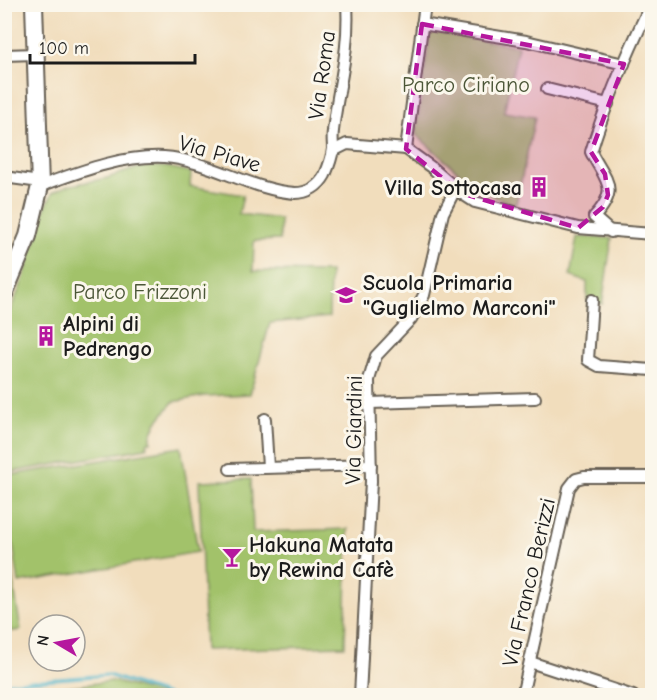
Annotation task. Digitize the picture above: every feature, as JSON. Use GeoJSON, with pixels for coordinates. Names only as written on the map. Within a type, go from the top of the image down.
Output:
{"type":"FeatureCollection","features":[{"type":"Feature","properties":{"kind":"street"},"geometry":{"type":"LineString","coordinates":[[4,294],[28,236],[40,184],[34,4]]}},
{"type":"Feature","properties":{"kind":"street","name":"Via Roma"},"geometry":{"type":"LineString","coordinates":[[333,151],[332,133],[344,71],[348,31],[346,4]]}},
{"type":"Feature","properties":{"kind":"street"},"geometry":{"type":"LineString","coordinates":[[406,149],[425,4]]}},
{"type":"Feature","properties":{"kind":"street"},"geometry":{"type":"LineString","coordinates":[[578,228],[594,217],[603,207],[608,195],[605,174],[591,152],[624,64],[651,4]]}},
{"type":"Feature","properties":{"kind":"street"},"geometry":{"type":"LineString","coordinates":[[422,24],[526,41],[624,64]]}},
{"type":"Feature","properties":{"kind":"street"},"geometry":{"type":"LineString","coordinates":[[4,55],[36,54]]}},
{"type":"Feature","properties":{"kind":"street"},"geometry":{"type":"LineString","coordinates":[[547,89],[608,104]]}},
{"type":"Feature","properties":{"kind":"street"},"geometry":{"type":"LineString","coordinates":[[333,151],[347,144],[406,149],[475,202],[578,228],[652,234]]}},
{"type":"Feature","properties":{"kind":"street","name":"Via Piave"},"geometry":{"type":"LineString","coordinates":[[40,184],[131,159],[162,157],[181,159],[287,192],[303,192],[311,190],[325,174],[333,151]]}},
{"type":"Feature","properties":{"kind":"street"},"geometry":{"type":"LineString","coordinates":[[4,177],[40,184]]}},
{"type":"Feature","properties":{"kind":"street","name":"Via Giardini"},"geometry":{"type":"LineString","coordinates":[[360,696],[371,465],[369,380],[376,356],[411,319],[424,295],[443,213],[456,188]]}},
{"type":"Feature","properties":{"kind":"street"},"geometry":{"type":"LineString","coordinates":[[594,217],[611,232]]}},
{"type":"Feature","properties":{"kind":"street"},"geometry":{"type":"LineString","coordinates":[[592,300],[588,360],[599,366],[652,370]]}},
{"type":"Feature","properties":{"kind":"street"},"geometry":{"type":"LineString","coordinates":[[370,403],[535,398]]}},
{"type":"Feature","properties":{"kind":"street"},"geometry":{"type":"LineString","coordinates":[[265,419],[268,467]]}},
{"type":"Feature","properties":{"kind":"street"},"geometry":{"type":"LineString","coordinates":[[230,470],[371,465]]}},
{"type":"Feature","properties":{"kind":"street","name":"Via Franco Berizzi"},"geometry":{"type":"LineString","coordinates":[[522,696],[569,488],[576,479],[584,477],[652,477]]}},
{"type":"Feature","properties":{"kind":"street"},"geometry":{"type":"LineString","coordinates":[[530,662],[633,696]]}},
{"type":"Feature","properties":{"kind":"highlighted area"},"geometry":{"type":"Polygon","coordinates":[[[422,24],[624,64],[591,152],[605,174],[608,195],[603,207],[578,228],[461,193],[406,149],[422,24]]]}},
{"type":"Feature","properties":{"kind":"green space","name":"Parco Ciriano"},"geometry":{"type":"Polygon","coordinates":[[[430,31],[518,46],[504,112],[535,117],[516,204],[489,194],[476,186],[416,135],[430,31]]]}},
{"type":"Feature","properties":{"kind":"green space","name":"Parco Frizzoni"},"geometry":{"type":"Polygon","coordinates":[[[144,166],[167,167],[191,172],[190,186],[243,195],[239,214],[280,219],[280,240],[254,241],[253,271],[330,272],[329,317],[270,323],[250,394],[204,396],[173,402],[156,423],[151,442],[148,442],[146,448],[5,473],[5,323],[23,280],[45,208],[53,192],[67,186],[107,178],[144,166]]]}},
{"type":"Feature","properties":{"kind":"green space"},"geometry":{"type":"Polygon","coordinates":[[[577,237],[612,238],[602,304],[587,300],[587,282],[570,276],[577,237]]]}},
{"type":"Feature","properties":{"kind":"green space"},"geometry":{"type":"Polygon","coordinates":[[[181,447],[198,552],[19,583],[5,494],[5,476],[181,447]]]}},
{"type":"Feature","properties":{"kind":"green space"},"geometry":{"type":"Polygon","coordinates":[[[251,479],[253,532],[348,529],[345,646],[205,650],[199,481],[251,479]]]}},
{"type":"Feature","properties":{"kind":"green space"},"geometry":{"type":"Polygon","coordinates":[[[5,534],[21,630],[4,632],[5,534]]]}},
{"type":"Feature","properties":{"kind":"green space"},"geometry":{"type":"Polygon","coordinates":[[[112,681],[166,695],[5,695],[112,681]]]}},
{"type":"Feature","properties":{"kind":"waterway"},"geometry":{"type":"LineString","coordinates":[[4,683],[108,675],[171,696]]}},
{"type":"Feature","properties":{"kind":"place","name":"Villa Sottocasa"},"geometry":{"type":"Point","coordinates":[539,187]}},
{"type":"Feature","properties":{"kind":"place","name":"Scuola Primaria \"Guglielmo Marconi\""},"geometry":{"type":"Point","coordinates":[346,295]}},
{"type":"Feature","properties":{"kind":"place","name":"Alpini di Pedrengo"},"geometry":{"type":"Point","coordinates":[46,336]}},
{"type":"Feature","properties":{"kind":"place","name":"Hakuna Matata by Rewind Cafè"},"geometry":{"type":"Point","coordinates":[232,557]}}]}
